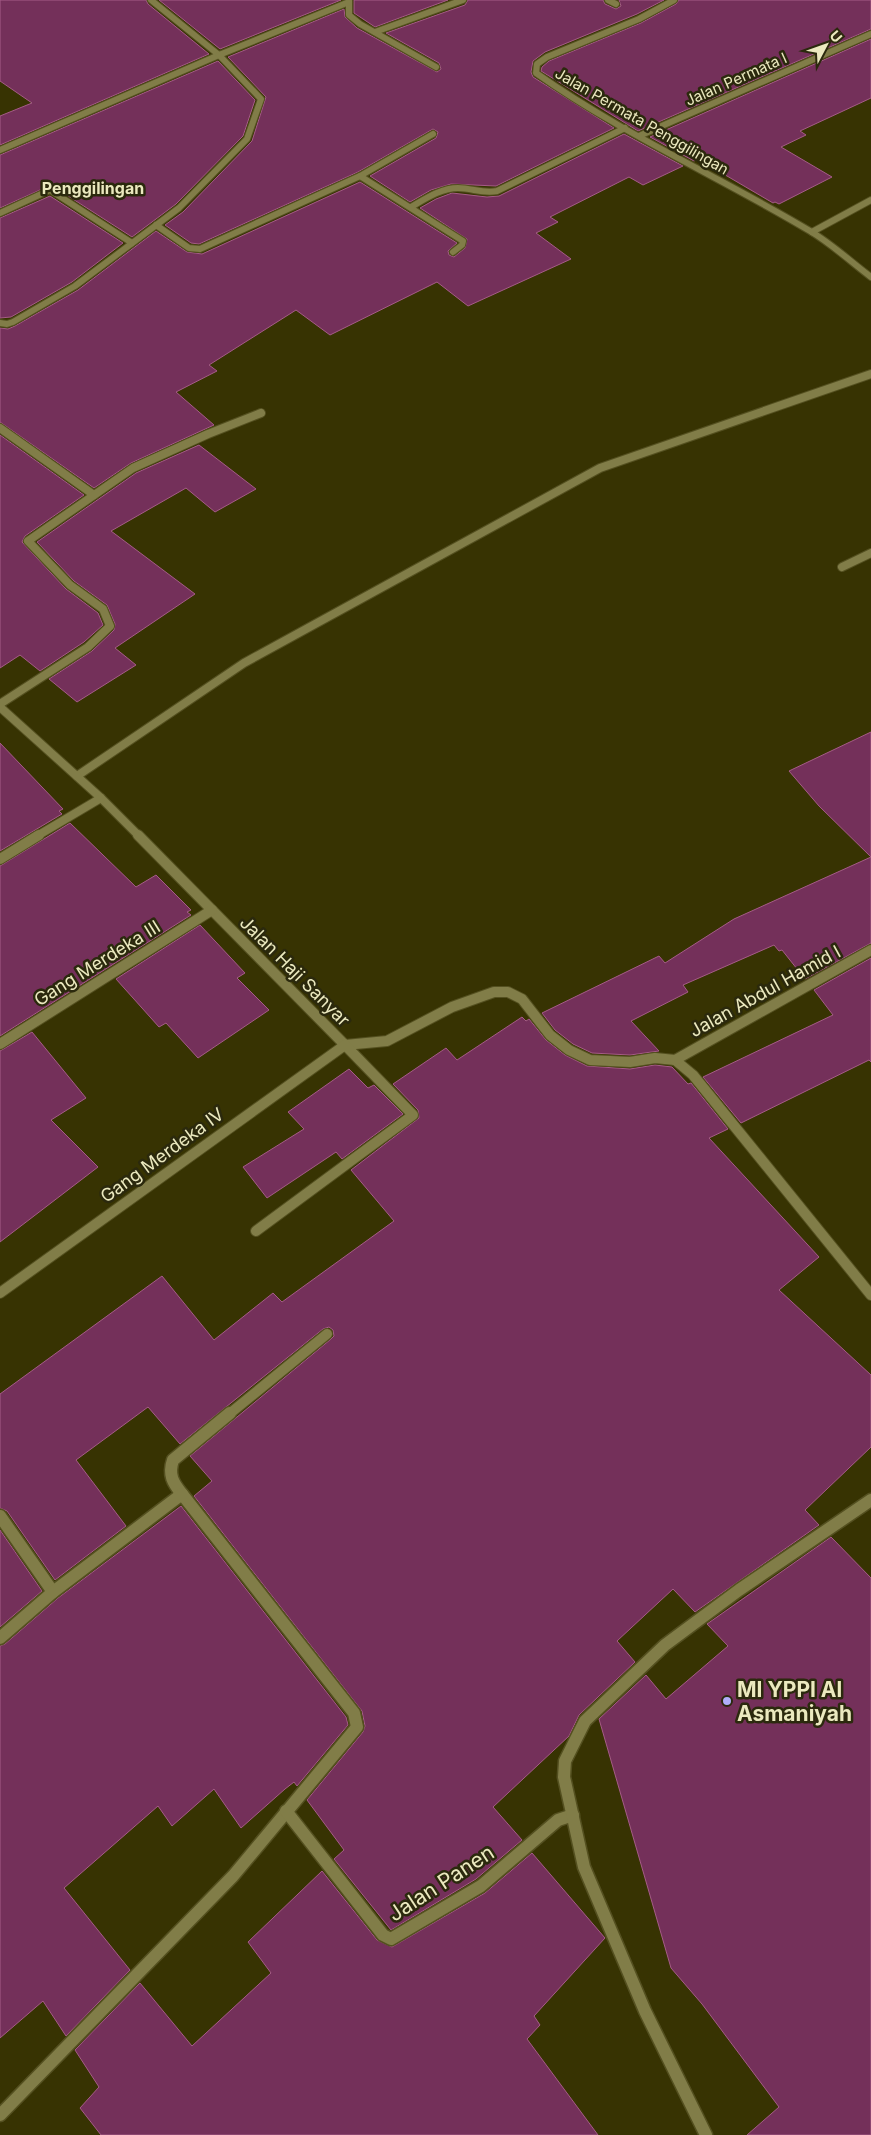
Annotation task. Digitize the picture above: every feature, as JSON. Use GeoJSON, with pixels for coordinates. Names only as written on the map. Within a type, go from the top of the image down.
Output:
{"type":"FeatureCollection","features":[{"type":"Feature","properties":{"kind":"street"},"geometry":{"type":"LineString","coordinates":[[0,322],[7,324],[12,322],[75,286],[179,208],[247,139],[261,99],[219,55],[151,0]]}},
{"type":"Feature","properties":{"kind":"street"},"geometry":{"type":"LineString","coordinates":[[375,32],[463,0]]}},
{"type":"Feature","properties":{"kind":"street"},"geometry":{"type":"LineString","coordinates":[[608,0],[616,4]]}},
{"type":"Feature","properties":{"kind":"street","name":"Jalan Permata Penggilingan"},"geometry":{"type":"LineString","coordinates":[[674,0],[639,19],[547,57],[537,64],[536,73],[560,90],[625,128],[812,232],[871,278]]}},
{"type":"Feature","properties":{"kind":"street"},"geometry":{"type":"LineString","coordinates":[[0,150],[349,1],[349,15],[436,67]]}},
{"type":"Feature","properties":{"kind":"street","name":"Jalan Permata I"},"geometry":{"type":"LineString","coordinates":[[639,136],[871,34]]}},
{"type":"Feature","properties":{"kind":"street"},"geometry":{"type":"LineString","coordinates":[[411,207],[451,188],[462,188],[486,193],[497,191],[625,128]]}},
{"type":"Feature","properties":{"kind":"street"},"geometry":{"type":"LineString","coordinates":[[156,225],[189,248],[200,249],[360,176],[433,134]]}},
{"type":"Feature","properties":{"kind":"street"},"geometry":{"type":"LineString","coordinates":[[360,176],[463,241],[462,246],[453,252]]}},
{"type":"Feature","properties":{"kind":"street"},"geometry":{"type":"LineString","coordinates":[[0,213],[50,190],[132,243]]}},
{"type":"Feature","properties":{"kind":"street"},"geometry":{"type":"LineString","coordinates":[[812,232],[871,200]]}},
{"type":"Feature","properties":{"kind":"street"},"geometry":{"type":"LineString","coordinates":[[77,776],[244,664],[600,468],[871,374]]}},
{"type":"Feature","properties":{"kind":"street"},"geometry":{"type":"LineString","coordinates":[[0,705],[88,647],[110,626],[103,609],[70,585],[28,542],[133,468],[208,434],[261,413]]}},
{"type":"Feature","properties":{"kind":"street"},"geometry":{"type":"LineString","coordinates":[[0,428],[94,495]]}},
{"type":"Feature","properties":{"kind":"street"},"geometry":{"type":"LineString","coordinates":[[842,567],[871,552]]}},
{"type":"Feature","properties":{"kind":"street","name":"Jalan Haji Sanyar"},"geometry":{"type":"LineString","coordinates":[[0,705],[101,798],[345,1045],[388,1041],[452,1007],[494,992],[508,992],[522,999],[550,1036],[569,1050],[590,1060],[630,1062],[655,1058],[675,1060]]}},
{"type":"Feature","properties":{"kind":"street"},"geometry":{"type":"LineString","coordinates":[[0,859],[101,798]]}},
{"type":"Feature","properties":{"kind":"street","name":"Gang Merdeka III"},"geometry":{"type":"LineString","coordinates":[[0,1044],[212,910]]}},
{"type":"Feature","properties":{"kind":"street","name":"Jalan Abdul Hamid I"},"geometry":{"type":"LineString","coordinates":[[675,1060],[871,950]]}},
{"type":"Feature","properties":{"kind":"street"},"geometry":{"type":"LineString","coordinates":[[256,1231],[413,1115],[345,1045]]}},
{"type":"Feature","properties":{"kind":"street","name":"Gang Merdeka IV"},"geometry":{"type":"LineString","coordinates":[[0,1293],[345,1045]]}},
{"type":"Feature","properties":{"kind":"street"},"geometry":{"type":"LineString","coordinates":[[675,1060],[693,1075],[871,1295]]}},
{"type":"Feature","properties":{"kind":"street"},"geometry":{"type":"LineString","coordinates":[[0,2115],[233,1876],[357,1727],[354,1713],[169,1478],[168,1469],[173,1460],[327,1334]]}},
{"type":"Feature","properties":{"kind":"street"},"geometry":{"type":"LineString","coordinates":[[0,1638],[53,1592],[182,1494]]}},
{"type":"Feature","properties":{"kind":"street"},"geometry":{"type":"LineString","coordinates":[[706,2135],[645,2011],[584,1867],[574,1815],[564,1777],[565,1761],[585,1721],[665,1645],[738,1590],[871,1500]]}},
{"type":"Feature","properties":{"kind":"street"},"geometry":{"type":"LineString","coordinates":[[0,1516],[53,1592]]}},
{"type":"Feature","properties":{"kind":"street","name":"Jalan Panen"},"geometry":{"type":"LineString","coordinates":[[286,1811],[383,1935],[391,1939],[481,1886],[558,1820],[574,1815]]}},
{"type":"Feature","properties":{"kind":"building"},"geometry":{"type":"Polygon","coordinates":[[[0,0],[146,0],[148,4],[209,54],[0,145],[0,116],[32,103],[0,81],[0,0]]]}},
{"type":"Feature","properties":{"kind":"building"},"geometry":{"type":"Polygon","coordinates":[[[159,0],[341,0],[220,49],[159,0]]]}},
{"type":"Feature","properties":{"kind":"building"},"geometry":{"type":"Polygon","coordinates":[[[354,0],[448,0],[375,27],[354,13],[354,0]]]}},
{"type":"Feature","properties":{"kind":"building"},"geometry":{"type":"Polygon","coordinates":[[[468,0],[603,0],[605,4],[616,9],[621,6],[619,0],[664,0],[637,14],[545,52],[533,61],[531,72],[533,77],[614,128],[496,186],[451,184],[431,190],[410,202],[370,176],[436,138],[438,132],[433,129],[358,172],[199,244],[191,243],[165,225],[183,212],[252,141],[266,97],[228,57],[344,9],[345,17],[357,28],[437,72],[441,69],[439,63],[386,33],[465,5],[468,0]]]}},
{"type":"Feature","properties":{"kind":"building"},"geometry":{"type":"Polygon","coordinates":[[[679,0],[871,0],[871,29],[638,131],[541,71],[542,67],[549,61],[641,23],[676,4],[679,0]]]}},
{"type":"Feature","properties":{"kind":"building"},"geometry":{"type":"Polygon","coordinates":[[[871,39],[871,98],[800,131],[806,135],[781,147],[832,177],[779,204],[773,203],[698,159],[694,161],[650,137],[871,39]]]}},
{"type":"Feature","properties":{"kind":"building"},"geometry":{"type":"Polygon","coordinates":[[[218,61],[255,100],[243,136],[176,204],[132,237],[51,185],[0,208],[0,155],[218,61]]]}},
{"type":"Feature","properties":{"kind":"building"},"geometry":{"type":"Polygon","coordinates":[[[624,134],[683,166],[643,185],[629,177],[550,217],[558,222],[536,233],[571,259],[468,306],[437,282],[330,335],[296,310],[209,365],[217,371],[176,392],[214,425],[131,463],[94,488],[0,422],[0,328],[8,329],[15,326],[78,290],[156,231],[187,252],[202,254],[360,182],[457,243],[448,251],[449,255],[454,257],[465,248],[467,239],[420,208],[452,193],[487,197],[499,196],[624,134]]]}},
{"type":"Feature","properties":{"kind":"building"},"geometry":{"type":"Polygon","coordinates":[[[50,196],[123,243],[72,282],[11,317],[0,318],[0,218],[50,196]]]}},
{"type":"Feature","properties":{"kind":"building"},"geometry":{"type":"Polygon","coordinates":[[[0,435],[84,495],[25,536],[22,542],[66,589],[98,613],[103,625],[84,642],[40,671],[20,655],[0,668],[0,435]]]}},
{"type":"Feature","properties":{"kind":"building"},"geometry":{"type":"Polygon","coordinates":[[[199,445],[256,489],[215,512],[186,488],[111,531],[195,594],[115,648],[136,665],[77,702],[49,679],[92,651],[114,630],[115,624],[107,605],[74,581],[37,542],[136,473],[199,445]]]}},
{"type":"Feature","properties":{"kind":"building"},"geometry":{"type":"Polygon","coordinates":[[[871,732],[871,857],[819,806],[789,771],[871,732]]]}},
{"type":"Feature","properties":{"kind":"building"},"geometry":{"type":"Polygon","coordinates":[[[0,743],[63,809],[59,811],[62,814],[0,851],[0,743]]]}},
{"type":"Feature","properties":{"kind":"building"},"geometry":{"type":"Polygon","coordinates":[[[70,823],[136,887],[156,875],[191,910],[187,912],[191,915],[0,1036],[0,866],[70,823]]]}},
{"type":"Feature","properties":{"kind":"building"},"geometry":{"type":"Polygon","coordinates":[[[871,857],[871,943],[805,979],[782,950],[779,951],[774,945],[683,985],[688,992],[631,1021],[659,1051],[630,1055],[592,1053],[573,1044],[555,1030],[542,1013],[659,956],[665,963],[734,919],[871,857]]]}},
{"type":"Feature","properties":{"kind":"building"},"geometry":{"type":"Polygon","coordinates":[[[200,925],[245,973],[237,978],[269,1010],[198,1058],[166,1023],[159,1027],[116,979],[200,925]]]}},
{"type":"Feature","properties":{"kind":"building"},"geometry":{"type":"Polygon","coordinates":[[[871,958],[871,1062],[869,1060],[741,1123],[703,1077],[833,1015],[814,990],[871,958]]]}},
{"type":"Feature","properties":{"kind":"building"},"geometry":{"type":"Polygon","coordinates":[[[522,1017],[526,1021],[529,1019],[546,1040],[565,1055],[587,1066],[630,1069],[655,1065],[672,1067],[688,1084],[691,1083],[728,1129],[709,1138],[819,1257],[779,1290],[871,1375],[871,1447],[805,1510],[819,1525],[695,1612],[673,1589],[617,1641],[635,1662],[579,1715],[569,1736],[493,1807],[522,1840],[476,1879],[391,1930],[334,1859],[344,1850],[307,1800],[363,1732],[365,1726],[362,1711],[194,1496],[212,1481],[190,1456],[331,1339],[334,1336],[333,1330],[329,1327],[323,1329],[180,1444],[148,1407],[76,1460],[126,1526],[55,1580],[7,1511],[0,1508],[0,1394],[162,1276],[214,1340],[273,1293],[282,1302],[394,1221],[351,1170],[419,1118],[418,1110],[393,1084],[446,1048],[457,1060],[522,1017]]]}},
{"type":"Feature","properties":{"kind":"building"},"geometry":{"type":"Polygon","coordinates":[[[32,1032],[86,1098],[51,1120],[98,1167],[0,1242],[0,1051],[32,1032]]]}},
{"type":"Feature","properties":{"kind":"building"},"geometry":{"type":"Polygon","coordinates":[[[349,1069],[368,1088],[374,1085],[403,1114],[342,1159],[336,1152],[267,1198],[243,1167],[304,1129],[288,1112],[349,1069]]]}},
{"type":"Feature","properties":{"kind":"building"},"geometry":{"type":"Polygon","coordinates":[[[181,1506],[346,1717],[348,1725],[297,1786],[294,1782],[241,1828],[214,1789],[172,1826],[158,1806],[64,1888],[130,1970],[66,2036],[43,2001],[0,2038],[0,1646],[5,1644],[58,1598],[181,1506]]]}},
{"type":"Feature","properties":{"kind":"building"},"geometry":{"type":"Polygon","coordinates":[[[0,1530],[42,1591],[0,1627],[0,1530]]]}},
{"type":"Feature","properties":{"kind":"building"},"geometry":{"type":"Polygon","coordinates":[[[831,1537],[871,1578],[871,2135],[747,2135],[779,2107],[702,2004],[671,1968],[599,1719],[646,1675],[666,1699],[728,1646],[707,1624],[831,1537]]]}},
{"type":"Feature","properties":{"kind":"building"},"geometry":{"type":"Polygon","coordinates":[[[532,1853],[605,1938],[534,2016],[540,2025],[527,2039],[598,2135],[101,2135],[80,2108],[99,2087],[75,2050],[140,1983],[192,2046],[271,1973],[248,1942],[322,1871],[377,1940],[392,1947],[485,1893],[532,1853]]]}},
{"type":"Feature","properties":{"kind":"place","name":"MI YPPI Al Asmaniyah"},"geometry":{"type":"Point","coordinates":[727,1701]}},
{"type":"Feature","properties":{"kind":"district","name":"Penggilingan"},"geometry":{"type":"Point","coordinates":[93,188]}}]}
